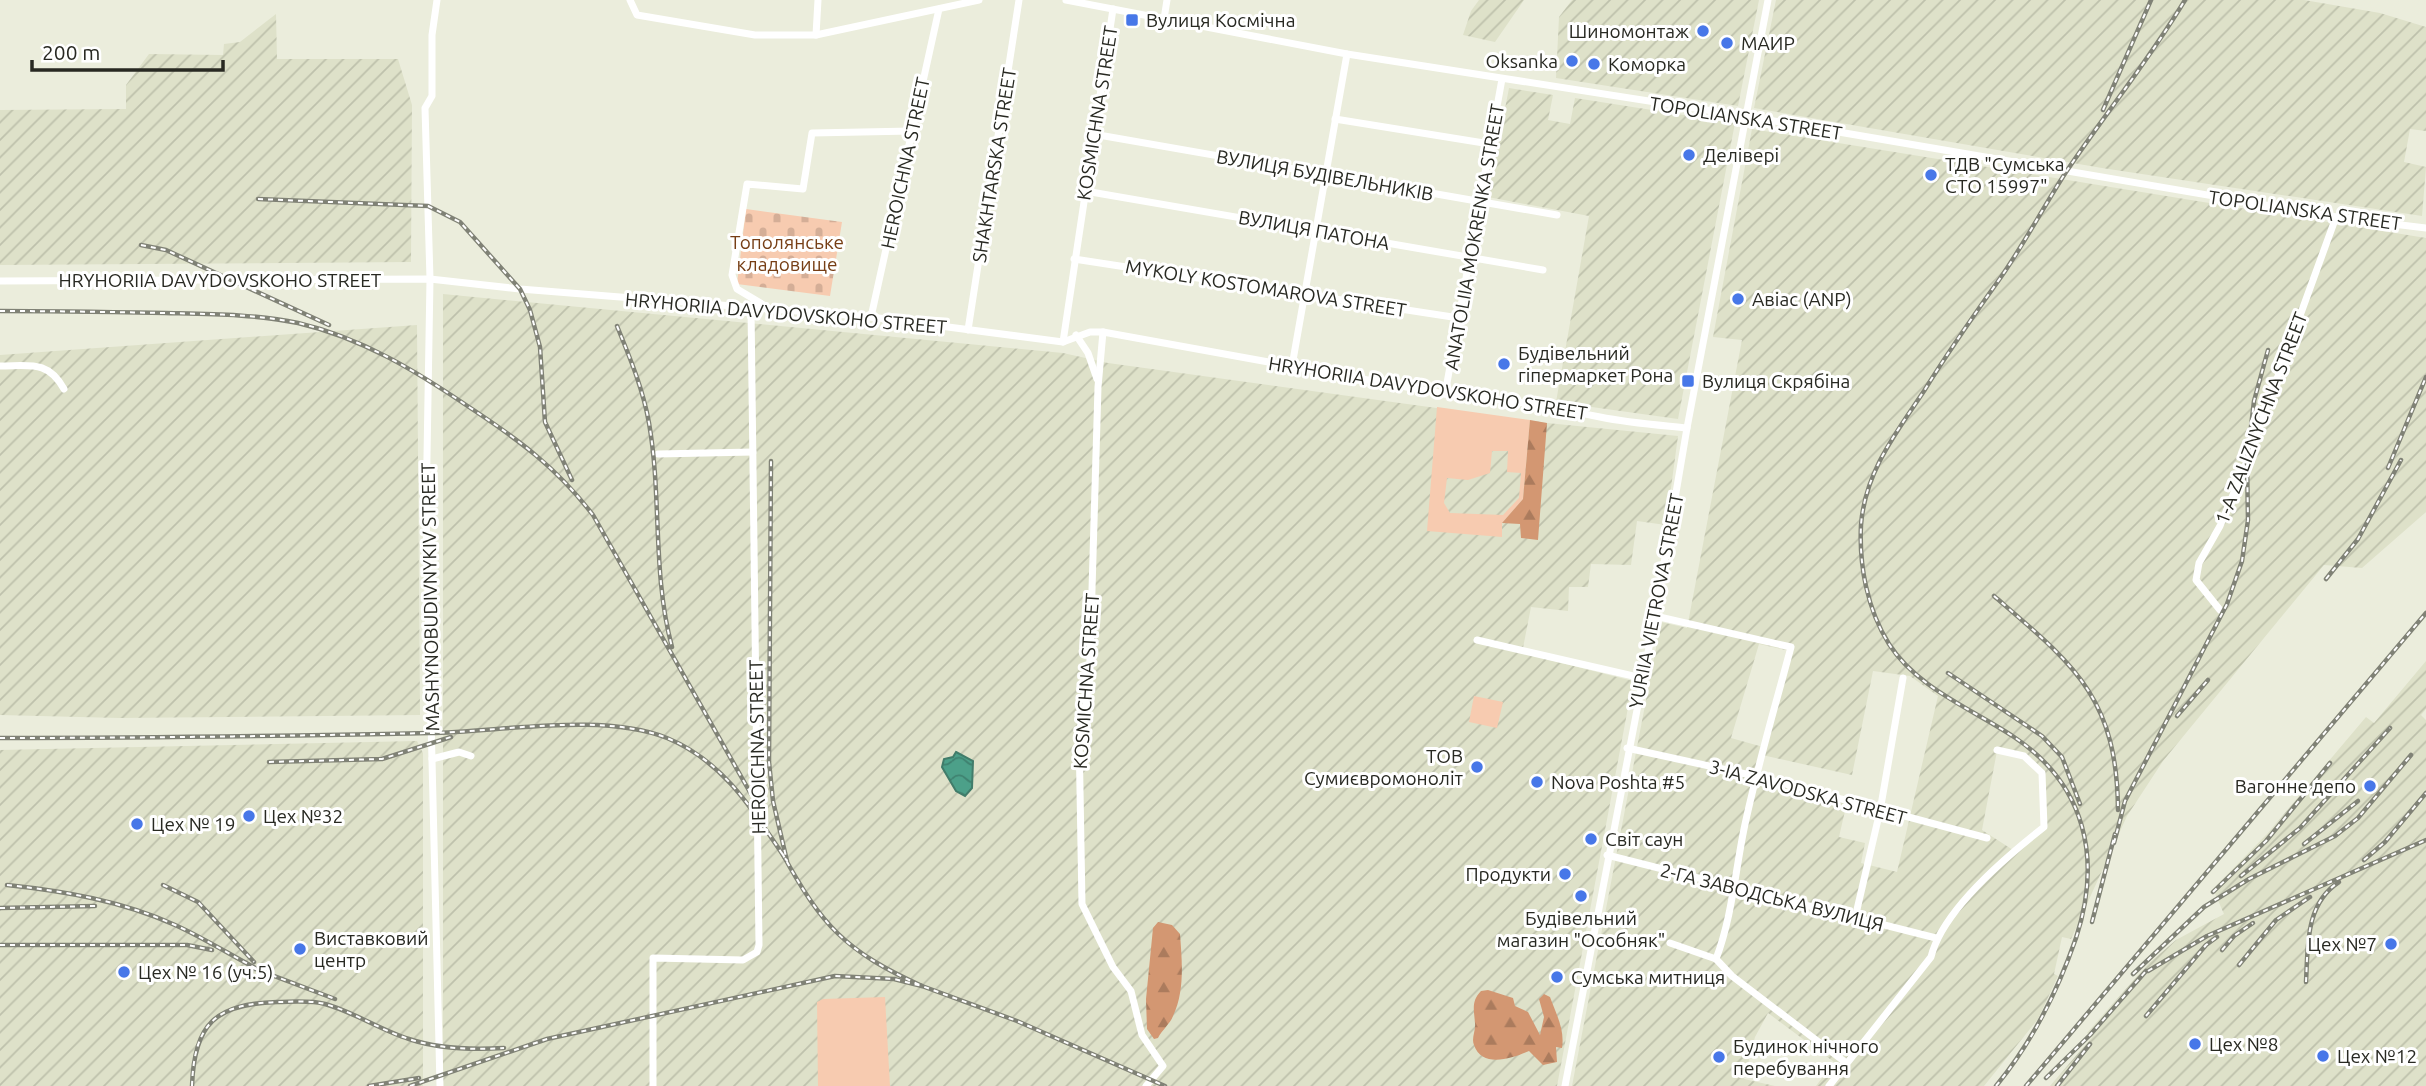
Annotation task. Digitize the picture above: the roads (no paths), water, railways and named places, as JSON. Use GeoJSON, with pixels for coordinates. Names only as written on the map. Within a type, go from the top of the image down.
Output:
{"type":"FeatureCollection","features":[{"type":"Feature","properties":{"kind":"street","name":"MASHYNOBUDIVNYKIV STREET"},"geometry":{"type":"LineString","coordinates":[[438,0],[432,35],[432,96],[425,108],[430,279],[426,516],[440,1086]]}},
{"type":"Feature","properties":{"kind":"street"},"geometry":{"type":"LineString","coordinates":[[630,0],[637,15],[704,29],[755,35],[816,35],[979,0]]}},
{"type":"Feature","properties":{"kind":"street"},"geometry":{"type":"LineString","coordinates":[[816,35],[818,0]]}},
{"type":"Feature","properties":{"kind":"street","name":"SHAKHTARSKA STREET"},"geometry":{"type":"LineString","coordinates":[[968,330],[1019,0]]}},
{"type":"Feature","properties":{"kind":"street","name":"TOPOLIANSKA STREET"},"geometry":{"type":"LineString","coordinates":[[1066,0],[1347,54],[1745,116],[2336,217],[2426,228]]}},
{"type":"Feature","properties":{"kind":"street"},"geometry":{"type":"LineString","coordinates":[[1164,19],[1167,0]]}},
{"type":"Feature","properties":{"kind":"street","name":"YURIIA VIETROVA STREET"},"geometry":{"type":"LineString","coordinates":[[1565,1086],[1655,616],[1687,428],[1768,0]]}},
{"type":"Feature","properties":{"kind":"street","name":"HEROICHNA STREET"},"geometry":{"type":"LineString","coordinates":[[871,317],[939,9]]}},
{"type":"Feature","properties":{"kind":"street","name":"KOSMICHNA STREET"},"geometry":{"type":"LineString","coordinates":[[1063,342],[1113,9]]}},
{"type":"Feature","properties":{"kind":"street"},"geometry":{"type":"LineString","coordinates":[[1292,366],[1347,54]]}},
{"type":"Feature","properties":{"kind":"street","name":"ANATOLIIA MOKRENKA STREET"},"geometry":{"type":"LineString","coordinates":[[1445,394],[1502,79]]}},
{"type":"Feature","properties":{"kind":"street"},"geometry":{"type":"LineString","coordinates":[[1335,119],[1490,144]]}},
{"type":"Feature","properties":{"kind":"street"},"geometry":{"type":"LineString","coordinates":[[769,309],[737,289],[732,275],[747,184],[803,189],[812,133],[912,131]]}},
{"type":"Feature","properties":{"kind":"street","name":"ВУЛИЦЯ БУДІВЕЛЬНИКІВ"},"geometry":{"type":"LineString","coordinates":[[1093,134],[1557,215]]}},
{"type":"Feature","properties":{"kind":"street","name":"ВУЛИЦЯ ПАТОНА"},"geometry":{"type":"LineString","coordinates":[[1085,191],[1543,270]]}},
{"type":"Feature","properties":{"kind":"street","name":"1-A ZALIZNYCHNA STREET"},"geometry":{"type":"LineString","coordinates":[[2220,610],[2196,580],[2199,564],[2220,526],[2247,461],[2336,217]]}},
{"type":"Feature","properties":{"kind":"street","name":"MYKOLY KOSTOMAROVA STREET"},"geometry":{"type":"LineString","coordinates":[[1074,259],[1459,317]]}},
{"type":"Feature","properties":{"kind":"street","name":"HRYHORIIA DAVYDOVSKOHO STREET"},"geometry":{"type":"LineString","coordinates":[[0,281],[430,279],[871,317],[1063,342],[1076,335],[1103,332],[1445,394],[1687,428]]}},
{"type":"Feature","properties":{"kind":"street","name":"HEROICHNA STREET"},"geometry":{"type":"LineString","coordinates":[[653,1086],[653,958],[744,960],[757,952],[759,945],[751,307]]}},
{"type":"Feature","properties":{"kind":"street","name":"KOSMICHNA STREET"},"geometry":{"type":"LineString","coordinates":[[1103,332],[1098,387],[1089,691],[1079,732],[1082,904],[1113,967],[1131,991],[1142,1035],[1163,1066],[1146,1086]]}},
{"type":"Feature","properties":{"kind":"street"},"geometry":{"type":"LineString","coordinates":[[1076,335],[1088,353],[1098,387]]}},
{"type":"Feature","properties":{"kind":"street"},"geometry":{"type":"LineString","coordinates":[[0,366],[39,366],[55,373],[64,389]]}},
{"type":"Feature","properties":{"kind":"street"},"geometry":{"type":"LineString","coordinates":[[658,454],[752,452]]}},
{"type":"Feature","properties":{"kind":"street"},"geometry":{"type":"LineString","coordinates":[[1655,616],[1791,647],[1755,776],[1732,886],[1729,925],[1716,959]]}},
{"type":"Feature","properties":{"kind":"street"},"geometry":{"type":"LineString","coordinates":[[1477,640],[1642,678]]}},
{"type":"Feature","properties":{"kind":"street"},"geometry":{"type":"LineString","coordinates":[[1854,918],[1880,811],[1903,678]]}},
{"type":"Feature","properties":{"kind":"street","name":"3-IA ZAVODSKA STREET"},"geometry":{"type":"LineString","coordinates":[[1628,748],[1755,776],[1987,838]]}},
{"type":"Feature","properties":{"kind":"street"},"geometry":{"type":"LineString","coordinates":[[1829,1086],[1845,1062],[1931,957],[1936,938],[1999,862],[2044,827],[2042,773],[2024,756],[1997,750]]}},
{"type":"Feature","properties":{"kind":"street"},"geometry":{"type":"LineString","coordinates":[[432,759],[459,752],[471,756]]}},
{"type":"Feature","properties":{"kind":"street","name":"2-ГА ЗАВОДСЬКА ВУЛИЦЯ"},"geometry":{"type":"LineString","coordinates":[[1608,855],[1936,938]]}},
{"type":"Feature","properties":{"kind":"street"},"geometry":{"type":"LineString","coordinates":[[1670,943],[1716,959],[1731,976],[1845,1062]]}},
{"type":"Feature","properties":{"kind":"water"},"geometry":{"type":"Polygon","coordinates":[[[956,752],[973,761],[972,788],[965,796],[956,791],[942,767],[944,759],[953,757],[956,752]]]}},
{"type":"Feature","properties":{"kind":"railway"},"geometry":{"type":"LineString","coordinates":[[2103,110],[2151,0]]}},
{"type":"Feature","properties":{"kind":"railway"},"geometry":{"type":"LineString","coordinates":[[1996,1086],[2043,1016],[2076,938],[2084,909],[2087,880],[2087,852],[2082,826],[2072,801],[2058,778],[2038,756],[2014,737],[1946,696],[1914,673],[1889,644],[1870,602],[1863,571],[1861,525],[1864,506],[1875,470],[1893,438],[2009,264],[2066,172],[2185,0]]}},
{"type":"Feature","properties":{"kind":"railway"},"geometry":{"type":"LineString","coordinates":[[258,199],[428,206],[460,222],[520,289],[530,310],[540,347],[545,422],[572,480]]}},
{"type":"Feature","properties":{"kind":"railway"},"geometry":{"type":"LineString","coordinates":[[141,245],[166,250],[329,325]]}},
{"type":"Feature","properties":{"kind":"railway"},"geometry":{"type":"LineString","coordinates":[[0,311],[215,314],[298,323],[344,337],[388,357],[449,394],[536,455],[593,515],[751,794]]}},
{"type":"Feature","properties":{"kind":"railway"},"geometry":{"type":"LineString","coordinates":[[617,326],[640,386],[649,423],[659,563],[672,647]]}},
{"type":"Feature","properties":{"kind":"railway"},"geometry":{"type":"LineString","coordinates":[[2114,843],[2125,801],[2227,604],[2242,561],[2248,520],[2247,461],[2254,401],[2268,350]]}},
{"type":"Feature","properties":{"kind":"railway"},"geometry":{"type":"LineString","coordinates":[[2388,468],[2426,377]]}},
{"type":"Feature","properties":{"kind":"railway"},"geometry":{"type":"LineString","coordinates":[[2326,579],[2358,539],[2401,460]]}},
{"type":"Feature","properties":{"kind":"railway"},"geometry":{"type":"LineString","coordinates":[[0,738],[430,733],[550,725],[612,726],[641,730],[667,738],[706,760],[750,807],[787,861],[773,801],[769,762],[771,461]]}},
{"type":"Feature","properties":{"kind":"railway"},"geometry":{"type":"LineString","coordinates":[[1994,596],[2047,643],[2086,686],[2109,739],[2116,771],[2118,810]]}},
{"type":"Feature","properties":{"kind":"railway"},"geometry":{"type":"LineString","coordinates":[[2026,1086],[2426,613]]}},
{"type":"Feature","properties":{"kind":"railway"},"geometry":{"type":"LineString","coordinates":[[1948,673],[2042,736],[2062,757],[2080,804]]}},
{"type":"Feature","properties":{"kind":"railway"},"geometry":{"type":"LineString","coordinates":[[2177,716],[2208,680]]}},
{"type":"Feature","properties":{"kind":"railway"},"geometry":{"type":"LineString","coordinates":[[2241,876],[2300,828],[2390,728]]}},
{"type":"Feature","properties":{"kind":"railway"},"geometry":{"type":"LineString","coordinates":[[269,762],[382,759],[451,737]]}},
{"type":"Feature","properties":{"kind":"railway"},"geometry":{"type":"LineString","coordinates":[[2133,974],[2204,907],[2249,879],[2335,836],[2358,818],[2411,755]]}},
{"type":"Feature","properties":{"kind":"railway"},"geometry":{"type":"LineString","coordinates":[[2213,892],[2266,841],[2330,763]]}},
{"type":"Feature","properties":{"kind":"railway"},"geometry":{"type":"LineString","coordinates":[[2364,860],[2385,842],[2426,793]]}},
{"type":"Feature","properties":{"kind":"railway"},"geometry":{"type":"LineString","coordinates":[[2304,844],[2358,801]]}},
{"type":"Feature","properties":{"kind":"railway"},"geometry":{"type":"LineString","coordinates":[[2092,922],[2115,834]]}},
{"type":"Feature","properties":{"kind":"railway"},"geometry":{"type":"LineString","coordinates":[[2148,971],[2207,936],[2426,840]]}},
{"type":"Feature","properties":{"kind":"railway"},"geometry":{"type":"LineString","coordinates":[[782,853],[810,900],[838,934],[873,961],[922,986]]}},
{"type":"Feature","properties":{"kind":"railway"},"geometry":{"type":"LineString","coordinates":[[2306,982],[2308,940],[2314,914],[2328,891],[2339,882]]}},
{"type":"Feature","properties":{"kind":"railway"},"geometry":{"type":"LineString","coordinates":[[7,885],[50,890],[134,909],[186,930],[261,971]]}},
{"type":"Feature","properties":{"kind":"railway"},"geometry":{"type":"LineString","coordinates":[[163,885],[198,902],[254,962]]}},
{"type":"Feature","properties":{"kind":"railway"},"geometry":{"type":"LineString","coordinates":[[2239,965],[2276,920],[2310,897]]}},
{"type":"Feature","properties":{"kind":"railway"},"geometry":{"type":"LineString","coordinates":[[0,908],[95,906]]}},
{"type":"Feature","properties":{"kind":"railway"},"geometry":{"type":"LineString","coordinates":[[2222,950],[2234,936],[2253,923]]}},
{"type":"Feature","properties":{"kind":"railway"},"geometry":{"type":"LineString","coordinates":[[2146,1016],[2206,945],[2217,937]]}},
{"type":"Feature","properties":{"kind":"railway"},"geometry":{"type":"LineString","coordinates":[[0,945],[187,945],[212,950]]}},
{"type":"Feature","properties":{"kind":"railway"},"geometry":{"type":"LineString","coordinates":[[253,968],[335,999]]}},
{"type":"Feature","properties":{"kind":"railway"},"geometry":{"type":"LineString","coordinates":[[2046,1078],[2090,1035],[2146,971]]}},
{"type":"Feature","properties":{"kind":"railway"},"geometry":{"type":"LineString","coordinates":[[410,1086],[547,1039],[835,976],[894,979],[922,986],[1017,1021],[1165,1086]]}},
{"type":"Feature","properties":{"kind":"railway"},"geometry":{"type":"LineString","coordinates":[[192,1086],[198,1047],[212,1021],[238,1007],[256,1004],[319,1003],[336,1007],[398,1035],[432,1045],[504,1048]]}},
{"type":"Feature","properties":{"kind":"railway"},"geometry":{"type":"LineString","coordinates":[[2057,1086],[2090,1044]]}},
{"type":"Feature","properties":{"kind":"railway"},"geometry":{"type":"LineString","coordinates":[[369,1086],[419,1078]]}},
{"type":"Feature","properties":{"kind":"place","name":"Вулиця Космічна"},"geometry":{"type":"Point","coordinates":[1132,20]}},
{"type":"Feature","properties":{"kind":"place","name":"Шиномонтаж"},"geometry":{"type":"Point","coordinates":[1703,31]}},
{"type":"Feature","properties":{"kind":"place","name":"МАИР"},"geometry":{"type":"Point","coordinates":[1727,43]}},
{"type":"Feature","properties":{"kind":"place","name":"Oksanka"},"geometry":{"type":"Point","coordinates":[1572,61]}},
{"type":"Feature","properties":{"kind":"place","name":"Коморка"},"geometry":{"type":"Point","coordinates":[1594,64]}},
{"type":"Feature","properties":{"kind":"place","name":"Делівері"},"geometry":{"type":"Point","coordinates":[1689,155]}},
{"type":"Feature","properties":{"kind":"place","name":"ТДВ \"Сумська СТО 15997\""},"geometry":{"type":"Point","coordinates":[1931,175]}},
{"type":"Feature","properties":{"kind":"place","name":"Авіас (ANP)"},"geometry":{"type":"Point","coordinates":[1738,299]}},
{"type":"Feature","properties":{"kind":"place","name":"Будівельний гіпермаркет Рона"},"geometry":{"type":"Point","coordinates":[1504,364]}},
{"type":"Feature","properties":{"kind":"place","name":"Вулиця Скрябіна"},"geometry":{"type":"Point","coordinates":[1688,381]}},
{"type":"Feature","properties":{"kind":"place","name":"ТОВ Сумиєвромоноліт"},"geometry":{"type":"Point","coordinates":[1477,767]}},
{"type":"Feature","properties":{"kind":"place","name":"Nova Poshta #5"},"geometry":{"type":"Point","coordinates":[1537,782]}},
{"type":"Feature","properties":{"kind":"place","name":"Вагонне депо"},"geometry":{"type":"Point","coordinates":[2370,786]}},
{"type":"Feature","properties":{"kind":"place","name":"Цех №32"},"geometry":{"type":"Point","coordinates":[249,816]}},
{"type":"Feature","properties":{"kind":"place","name":"Цех № 19"},"geometry":{"type":"Point","coordinates":[137,824]}},
{"type":"Feature","properties":{"kind":"place","name":"Світ саун"},"geometry":{"type":"Point","coordinates":[1591,839]}},
{"type":"Feature","properties":{"kind":"place","name":"Продукти"},"geometry":{"type":"Point","coordinates":[1565,874]}},
{"type":"Feature","properties":{"kind":"place","name":"Будівельний магазин \"Особняк\""},"geometry":{"type":"Point","coordinates":[1581,896]}},
{"type":"Feature","properties":{"kind":"place","name":"Цех №7"},"geometry":{"type":"Point","coordinates":[2391,944]}},
{"type":"Feature","properties":{"kind":"place","name":"Виставковий центр"},"geometry":{"type":"Point","coordinates":[300,949]}},
{"type":"Feature","properties":{"kind":"place","name":"Цех № 16 (уч.5)"},"geometry":{"type":"Point","coordinates":[124,972]}},
{"type":"Feature","properties":{"kind":"place","name":"Сумська митниця"},"geometry":{"type":"Point","coordinates":[1557,977]}},
{"type":"Feature","properties":{"kind":"place","name":"Цех №8"},"geometry":{"type":"Point","coordinates":[2195,1044]}},
{"type":"Feature","properties":{"kind":"place","name":"Цех №12"},"geometry":{"type":"Point","coordinates":[2323,1056]}},
{"type":"Feature","properties":{"kind":"place","name":"Будинок нічного перебування"},"geometry":{"type":"Point","coordinates":[1719,1057]}},
{"type":"Feature","properties":{"kind":"park label","name":"Тополянське кладовище"},"geometry":{"type":"Point","coordinates":[787,253]}}]}
